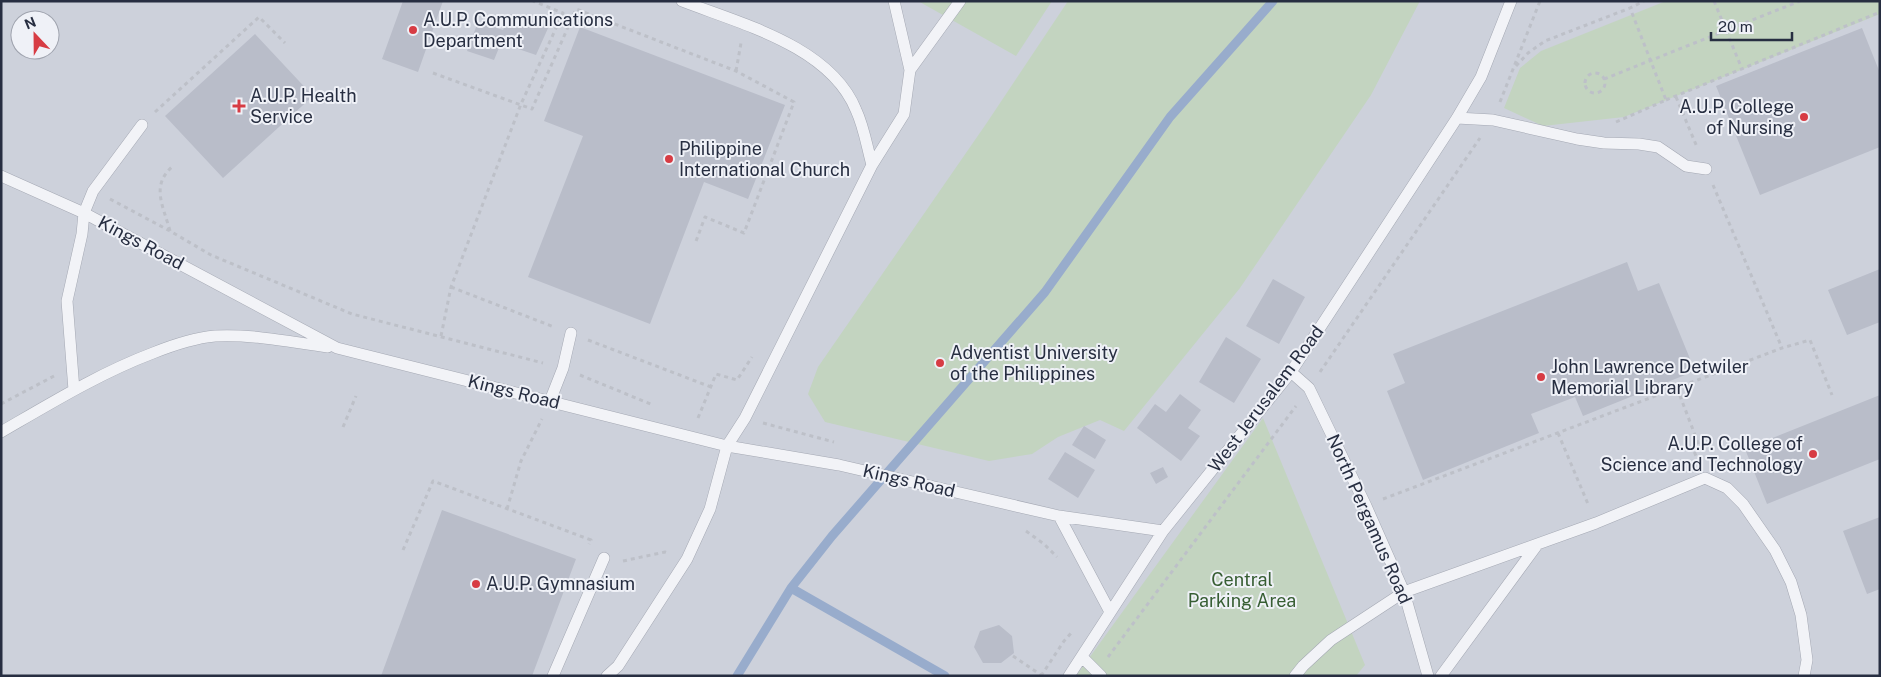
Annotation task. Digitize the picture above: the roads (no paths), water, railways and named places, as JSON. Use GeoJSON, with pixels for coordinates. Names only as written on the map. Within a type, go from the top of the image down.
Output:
{"type":"FeatureCollection","features":[{"type":"Feature","properties":{"kind":"lane"},"geometry":{"type":"LineString","coordinates":[[682,1],[794,46],[832,72],[856,109],[872,165]]}},
{"type":"Feature","properties":{"kind":"lane"},"geometry":{"type":"LineString","coordinates":[[608,676],[618,666],[687,559],[710,509],[727,446],[745,418],[872,165],[904,114],[910,70],[894,1]]}},
{"type":"Feature","properties":{"kind":"lane"},"geometry":{"type":"LineString","coordinates":[[910,70],[960,1]]}},
{"type":"Feature","properties":{"kind":"lane","name":"West Jerusalem Road"},"geometry":{"type":"LineString","coordinates":[[1069,676],[1163,531],[1291,372],[1457,118],[1481,77],[1511,1]]}},
{"type":"Feature","properties":{"kind":"lane"},"geometry":{"type":"LineString","coordinates":[[1457,118],[1492,120],[1577,140],[1658,147],[1686,166],[1706,169]]}},
{"type":"Feature","properties":{"kind":"lane"},"geometry":{"type":"LineString","coordinates":[[74,390],[67,301],[82,234],[84,212],[93,191],[142,125]]}},
{"type":"Feature","properties":{"kind":"lane","name":"Kings Road"},"geometry":{"type":"LineString","coordinates":[[1,176],[84,212],[337,348],[727,446],[839,465],[1059,516],[1163,531]]}},
{"type":"Feature","properties":{"kind":"lane"},"geometry":{"type":"LineString","coordinates":[[550,401],[563,368],[571,333]]}},
{"type":"Feature","properties":{"kind":"lane"},"geometry":{"type":"LineString","coordinates":[[1,432],[74,390],[132,361],[182,342],[212,336],[243,335],[337,348]]}},
{"type":"Feature","properties":{"kind":"lane","name":"North Pergamus Road"},"geometry":{"type":"LineString","coordinates":[[1291,372],[1309,388],[1366,506],[1404,592],[1428,676]]}},
{"type":"Feature","properties":{"kind":"lane"},"geometry":{"type":"LineString","coordinates":[[1295,676],[1331,640],[1404,592],[1596,523],[1704,478],[1727,488],[1743,504],[1776,550],[1790,582],[1800,615],[1808,660],[1804,676]]}},
{"type":"Feature","properties":{"kind":"lane"},"geometry":{"type":"LineString","coordinates":[[1059,516],[1110,612]]}},
{"type":"Feature","properties":{"kind":"lane"},"geometry":{"type":"LineString","coordinates":[[1441,676],[1537,545]]}},
{"type":"Feature","properties":{"kind":"lane"},"geometry":{"type":"LineString","coordinates":[[553,676],[604,558]]}},
{"type":"Feature","properties":{"kind":"lane"},"geometry":{"type":"LineString","coordinates":[[1082,657],[1101,676]]}},
{"type":"Feature","properties":{"kind":"waterway"},"geometry":{"type":"LineString","coordinates":[[737,676],[791,588],[832,536],[1045,292],[1170,117],[1273,1]]}},
{"type":"Feature","properties":{"kind":"waterway"},"geometry":{"type":"LineString","coordinates":[[791,588],[945,676]]}},
{"type":"Feature","properties":{"kind":"place","name":"A.U.P. Communications Department"},"geometry":{"type":"Point","coordinates":[413,30]}},
{"type":"Feature","properties":{"kind":"place","name":"A.U.P. Health Service"},"geometry":{"type":"Point","coordinates":[239,106]}},
{"type":"Feature","properties":{"kind":"place","name":"A.U.P. College of Nursing"},"geometry":{"type":"Point","coordinates":[1804,117]}},
{"type":"Feature","properties":{"kind":"place","name":"Philippine International Church"},"geometry":{"type":"Point","coordinates":[669,159]}},
{"type":"Feature","properties":{"kind":"place","name":"Adventist University of the Philippines"},"geometry":{"type":"Point","coordinates":[940,363]}},
{"type":"Feature","properties":{"kind":"place","name":"John Lawrence Detwiler Memorial Library"},"geometry":{"type":"Point","coordinates":[1541,377]}},
{"type":"Feature","properties":{"kind":"place","name":"A.U.P. College of Science and Technology"},"geometry":{"type":"Point","coordinates":[1813,454]}},
{"type":"Feature","properties":{"kind":"place","name":"A.U.P. Gymnasium"},"geometry":{"type":"Point","coordinates":[476,584]}},
{"type":"Feature","properties":{"kind":"park label","name":"Central Parking Area"},"geometry":{"type":"Point","coordinates":[1242,590]}}]}
